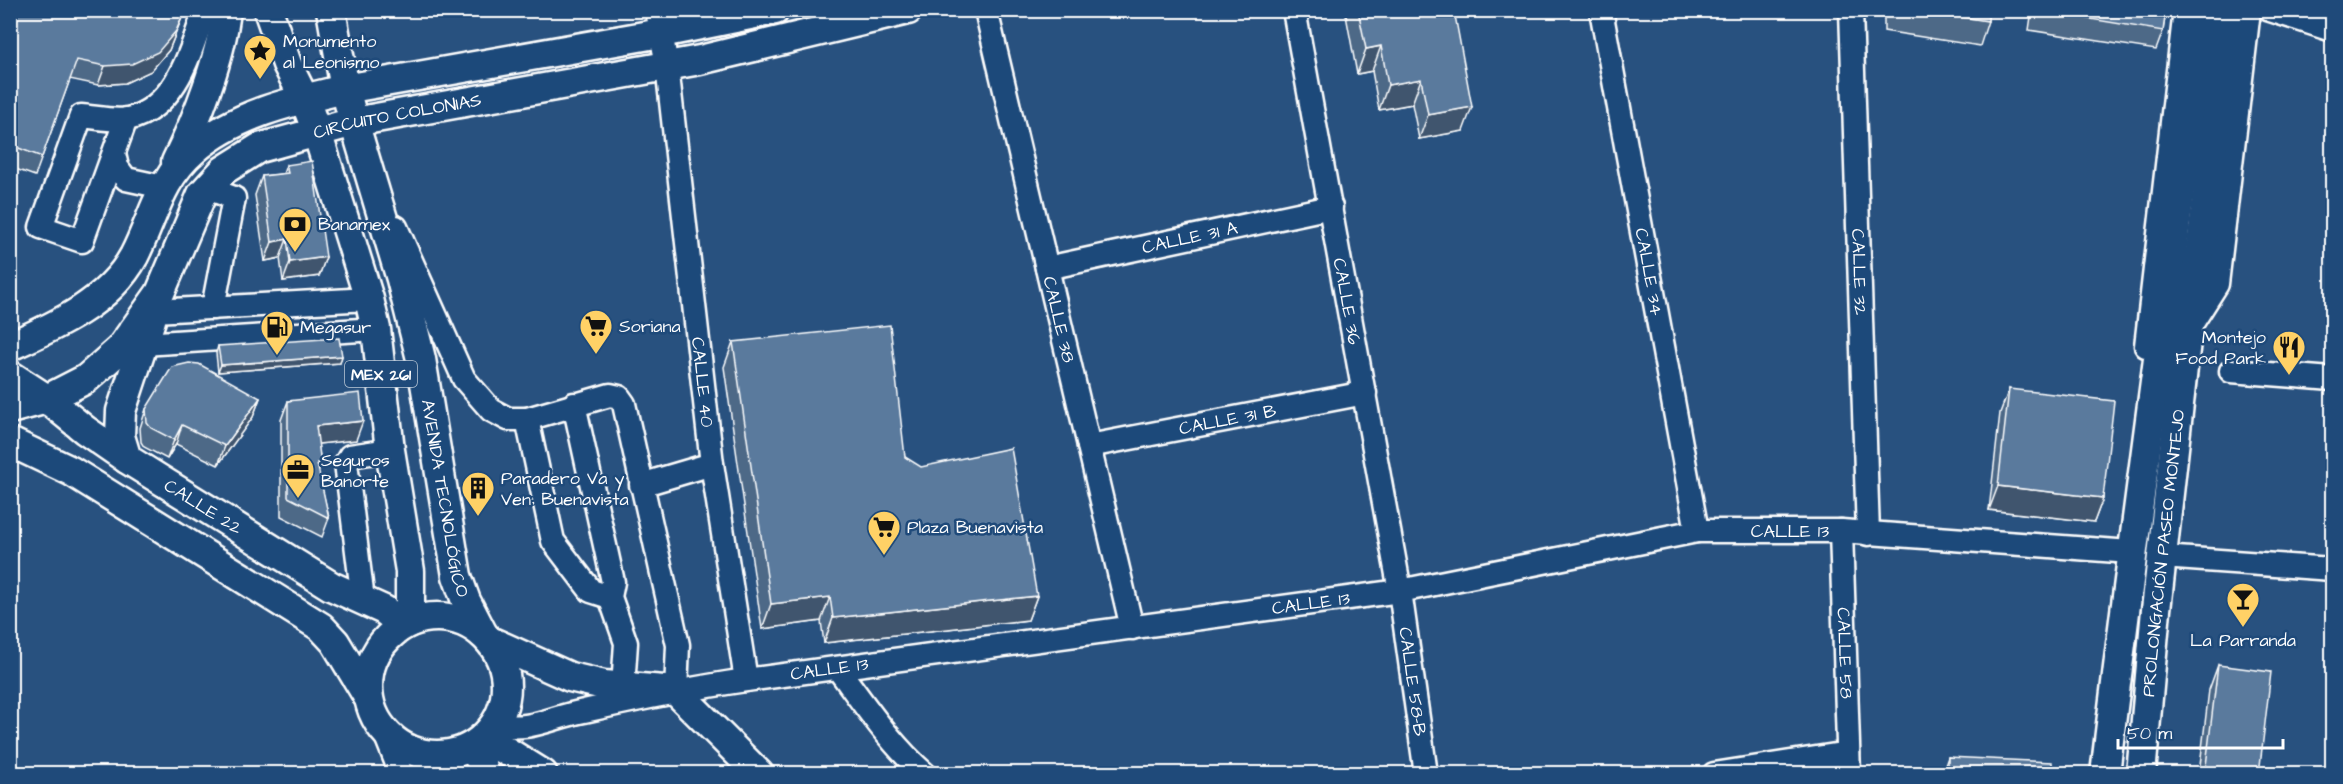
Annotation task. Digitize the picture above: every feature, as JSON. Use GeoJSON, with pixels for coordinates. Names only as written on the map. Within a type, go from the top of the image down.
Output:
{"type":"FeatureCollection","features":[{"type":"Feature","properties":{"kind":"main road"},"geometry":{"type":"LineString","coordinates":[[163,187],[191,131],[214,60],[226,10]]}},
{"type":"Feature","properties":{"kind":"main road","name":"MEX 261"},"geometry":{"type":"LineString","coordinates":[[268,10],[287,64],[304,98],[317,132],[369,299],[376,329],[390,450],[410,571],[407,624]]}},
{"type":"Feature","properties":{"kind":"main road","name":"AVENIDA TECNOLÓGICO"},"geometry":{"type":"LineString","coordinates":[[331,10],[345,89],[401,279],[421,359],[457,576],[465,601],[486,638]]}},
{"type":"Feature","properties":{"kind":"main road","name":"CIRCUITO COLONIAS"},"geometry":{"type":"LineString","coordinates":[[10,346],[50,328],[85,308],[113,284],[133,257],[163,187],[193,151],[224,127],[304,98],[659,22],[775,10]]}},
{"type":"Feature","properties":{"kind":"main road","name":"CIRCUITO COLONIAS"},"geometry":{"type":"LineString","coordinates":[[10,409],[47,399],[86,379],[120,349],[157,302],[202,194],[220,193],[224,170],[259,148],[354,122],[700,60],[908,10]]}},
{"type":"Feature","properties":{"kind":"main road","name":"PROLONGACIÓN PASEO MONTEJO"},"geometry":{"type":"LineString","coordinates":[[2105,774],[2131,552],[2177,226],[2203,10]]}},
{"type":"Feature","properties":{"kind":"main road","name":"PROLONGACIÓN PASEO MONTEJO"},"geometry":{"type":"LineString","coordinates":[[2140,774],[2187,332],[2203,230],[2228,10]]}},
{"type":"Feature","properties":{"kind":"main road"},"geometry":{"type":"LineString","coordinates":[[127,459],[120,436],[121,411],[157,302]]}},
{"type":"Feature","properties":{"kind":"main road","name":"CALLE 22"},"geometry":{"type":"LineString","coordinates":[[10,375],[47,399],[85,430],[127,459],[331,586],[384,610],[407,624]]}},
{"type":"Feature","properties":{"kind":"main road"},"geometry":{"type":"LineString","coordinates":[[10,442],[71,471],[321,627],[335,642],[368,697],[377,721],[395,742],[423,754],[454,754],[482,737],[504,706],[507,683],[502,661],[486,638],[472,626],[448,618],[422,618],[407,624],[388,637],[372,660],[368,679],[368,697]]}},
{"type":"Feature","properties":{"kind":"main road"},"geometry":{"type":"LineString","coordinates":[[486,638],[570,677],[623,687],[676,691],[759,774]]}},
{"type":"Feature","properties":{"kind":"main road"},"geometry":{"type":"LineString","coordinates":[[482,737],[480,757],[483,774]]}},
{"type":"Feature","properties":{"kind":"main road"},"geometry":{"type":"LineString","coordinates":[[482,737],[543,774]]}},
{"type":"Feature","properties":{"kind":"street"},"geometry":{"type":"LineString","coordinates":[[126,119],[82,241],[41,227],[81,116],[126,119],[147,111],[164,98],[178,81],[187,62],[205,10]]}},
{"type":"Feature","properties":{"kind":"street","name":"CALLE 38"},"geometry":{"type":"LineString","coordinates":[[986,10],[1132,628]]}},
{"type":"Feature","properties":{"kind":"street","name":"CALLE 36"},"geometry":{"type":"LineString","coordinates":[[1294,10],[1400,591]]}},
{"type":"Feature","properties":{"kind":"street","name":"CALLE 34"},"geometry":{"type":"LineString","coordinates":[[1601,10],[1697,531]]}},
{"type":"Feature","properties":{"kind":"street","name":"CALLE 32"},"geometry":{"type":"LineString","coordinates":[[1851,10],[1868,534]]}},
{"type":"Feature","properties":{"kind":"street","name":"PROLONGACIÓN PASEO MONTEJO"},"geometry":{"type":"LineString","coordinates":[[2145,449],[2143,379],[2159,222],[2185,10]]}},
{"type":"Feature","properties":{"kind":"street","name":"PROLONGACIÓN PASEO MONTEJO"},"geometry":{"type":"LineString","coordinates":[[2187,332],[2217,284],[2249,10]]}},
{"type":"Feature","properties":{"kind":"street"},"geometry":{"type":"LineString","coordinates":[[2270,10],[2332,30]]}},
{"type":"Feature","properties":{"kind":"street","name":"CALLE 40"},"geometry":{"type":"LineString","coordinates":[[659,22],[667,66],[712,464],[746,680]]}},
{"type":"Feature","properties":{"kind":"street"},"geometry":{"type":"LineString","coordinates":[[362,150],[464,380],[491,410],[508,419],[527,419],[610,395],[619,397],[624,404],[678,645],[676,691]]}},
{"type":"Feature","properties":{"kind":"street"},"geometry":{"type":"LineString","coordinates":[[114,154],[117,167],[126,179],[163,187]]}},
{"type":"Feature","properties":{"kind":"street"},"geometry":{"type":"LineString","coordinates":[[213,308],[220,193]]}},
{"type":"Feature","properties":{"kind":"street","name":"CALLE 31 A"},"geometry":{"type":"LineString","coordinates":[[1047,268],[1331,207]]}},
{"type":"Feature","properties":{"kind":"street"},"geometry":{"type":"LineString","coordinates":[[157,302],[213,308],[369,299]]}},
{"type":"Feature","properties":{"kind":"street"},"geometry":{"type":"LineString","coordinates":[[143,344],[376,329]]}},
{"type":"Feature","properties":{"kind":"street"},"geometry":{"type":"LineString","coordinates":[[2231,371],[2332,379]]}},
{"type":"Feature","properties":{"kind":"street","name":"CALLE 31 B"},"geometry":{"type":"LineString","coordinates":[[1089,446],[1365,393]]}},
{"type":"Feature","properties":{"kind":"street"},"geometry":{"type":"LineString","coordinates":[[574,404],[613,582],[610,597],[626,643],[623,687]]}},
{"type":"Feature","properties":{"kind":"street"},"geometry":{"type":"LineString","coordinates":[[527,419],[553,541],[591,591],[610,597]]}},
{"type":"Feature","properties":{"kind":"street"},"geometry":{"type":"LineString","coordinates":[[363,600],[346,464],[350,456],[390,450]]}},
{"type":"Feature","properties":{"kind":"street"},"geometry":{"type":"LineString","coordinates":[[641,485],[712,464]]}},
{"type":"Feature","properties":{"kind":"street","name":"CALLE 13"},"geometry":{"type":"LineString","coordinates":[[482,737],[535,726],[579,712],[676,691],[1400,591],[1697,531],[1841,531],[2131,552]]}},
{"type":"Feature","properties":{"kind":"street","name":"CALLE 58"},"geometry":{"type":"LineString","coordinates":[[1841,531],[1848,763]]}},
{"type":"Feature","properties":{"kind":"street"},"geometry":{"type":"LineString","coordinates":[[2162,557],[2332,569]]}},
{"type":"Feature","properties":{"kind":"street","name":"CALLE 58-B"},"geometry":{"type":"LineString","coordinates":[[1400,591],[1426,774]]}},
{"type":"Feature","properties":{"kind":"street"},"geometry":{"type":"LineString","coordinates":[[838,669],[870,712],[914,765],[925,774]]}},
{"type":"Feature","properties":{"kind":"street"},"geometry":{"type":"LineString","coordinates":[[384,731],[401,774]]}},
{"type":"Feature","properties":{"kind":"street"},"geometry":{"type":"LineString","coordinates":[[1714,774],[1848,763]]}},
{"type":"Feature","properties":{"kind":"building"},"geometry":{"type":"Polygon","coordinates":[[[10,10],[184,10],[176,31],[158,52],[132,64],[105,66],[77,60],[42,157],[16,147],[10,163],[10,10]]]}},
{"type":"Feature","properties":{"kind":"building"},"geometry":{"type":"Polygon","coordinates":[[[1358,10],[1454,10],[1472,107],[1428,115],[1421,79],[1388,85],[1381,46],[1366,49],[1358,10]]]}},
{"type":"Feature","properties":{"kind":"building"},"geometry":{"type":"Polygon","coordinates":[[[1918,10],[1988,10],[1988,21],[1918,10]]]}},
{"type":"Feature","properties":{"kind":"building"},"geometry":{"type":"Polygon","coordinates":[[[2036,10],[2166,10],[2163,31],[2036,10]]]}},
{"type":"Feature","properties":{"kind":"building"},"geometry":{"type":"Polygon","coordinates":[[[312,161],[326,257],[290,262],[287,239],[272,242],[262,176],[288,173],[286,165],[312,161]]]}},
{"type":"Feature","properties":{"kind":"building","name":"Plaza Buenavista"},"geometry":{"type":"Polygon","coordinates":[[[890,325],[905,457],[921,467],[1011,448],[1037,596],[833,618],[830,597],[771,604],[733,342],[890,325]]]}},
{"type":"Feature","properties":{"kind":"building","name":"Megasur"},"geometry":{"type":"Polygon","coordinates":[[[339,338],[342,356],[221,365],[218,346],[339,338]]]}},
{"type":"Feature","properties":{"kind":"building"},"geometry":{"type":"Polygon","coordinates":[[[189,363],[199,364],[260,398],[225,446],[182,425],[174,440],[151,428],[147,423],[146,409],[172,367],[189,363]]]}},
{"type":"Feature","properties":{"kind":"building"},"geometry":{"type":"Polygon","coordinates":[[[2009,389],[2114,401],[2103,498],[1998,486],[2009,389]]]}},
{"type":"Feature","properties":{"kind":"building"},"geometry":{"type":"Polygon","coordinates":[[[360,393],[363,421],[316,426],[321,464],[317,463],[329,518],[288,497],[288,401],[360,393]]]}},
{"type":"Feature","properties":{"kind":"building"},"geometry":{"type":"Polygon","coordinates":[[[2218,665],[2271,672],[2259,774],[2205,774],[2218,665]]]}},
{"type":"Feature","properties":{"kind":"building"},"geometry":{"type":"Polygon","coordinates":[[[1948,757],[2052,762],[2052,774],[1948,774],[1948,757]]]}},
{"type":"Feature","properties":{"kind":"place","name":"Monumento al Leonismo"},"geometry":{"type":"Point","coordinates":[260,80]}},
{"type":"Feature","properties":{"kind":"place","name":"Banamex"},"geometry":{"type":"Point","coordinates":[295,253]}},
{"type":"Feature","properties":{"kind":"place","name":"Soriana"},"geometry":{"type":"Point","coordinates":[596,355]}},
{"type":"Feature","properties":{"kind":"place","name":"Megasur"},"geometry":{"type":"Point","coordinates":[277,356]}},
{"type":"Feature","properties":{"kind":"place","name":"Montejo Food Park"},"geometry":{"type":"Point","coordinates":[2289,376]}},
{"type":"Feature","properties":{"kind":"place","name":"Seguros Banorte"},"geometry":{"type":"Point","coordinates":[298,499]}},
{"type":"Feature","properties":{"kind":"place","name":"Paradero Va y Ven: Buenavista"},"geometry":{"type":"Point","coordinates":[478,517]}},
{"type":"Feature","properties":{"kind":"place","name":"Plaza Buenavista"},"geometry":{"type":"Point","coordinates":[884,556]}},
{"type":"Feature","properties":{"kind":"place","name":"La Parranda"},"geometry":{"type":"Point","coordinates":[2243,628]}}]}
